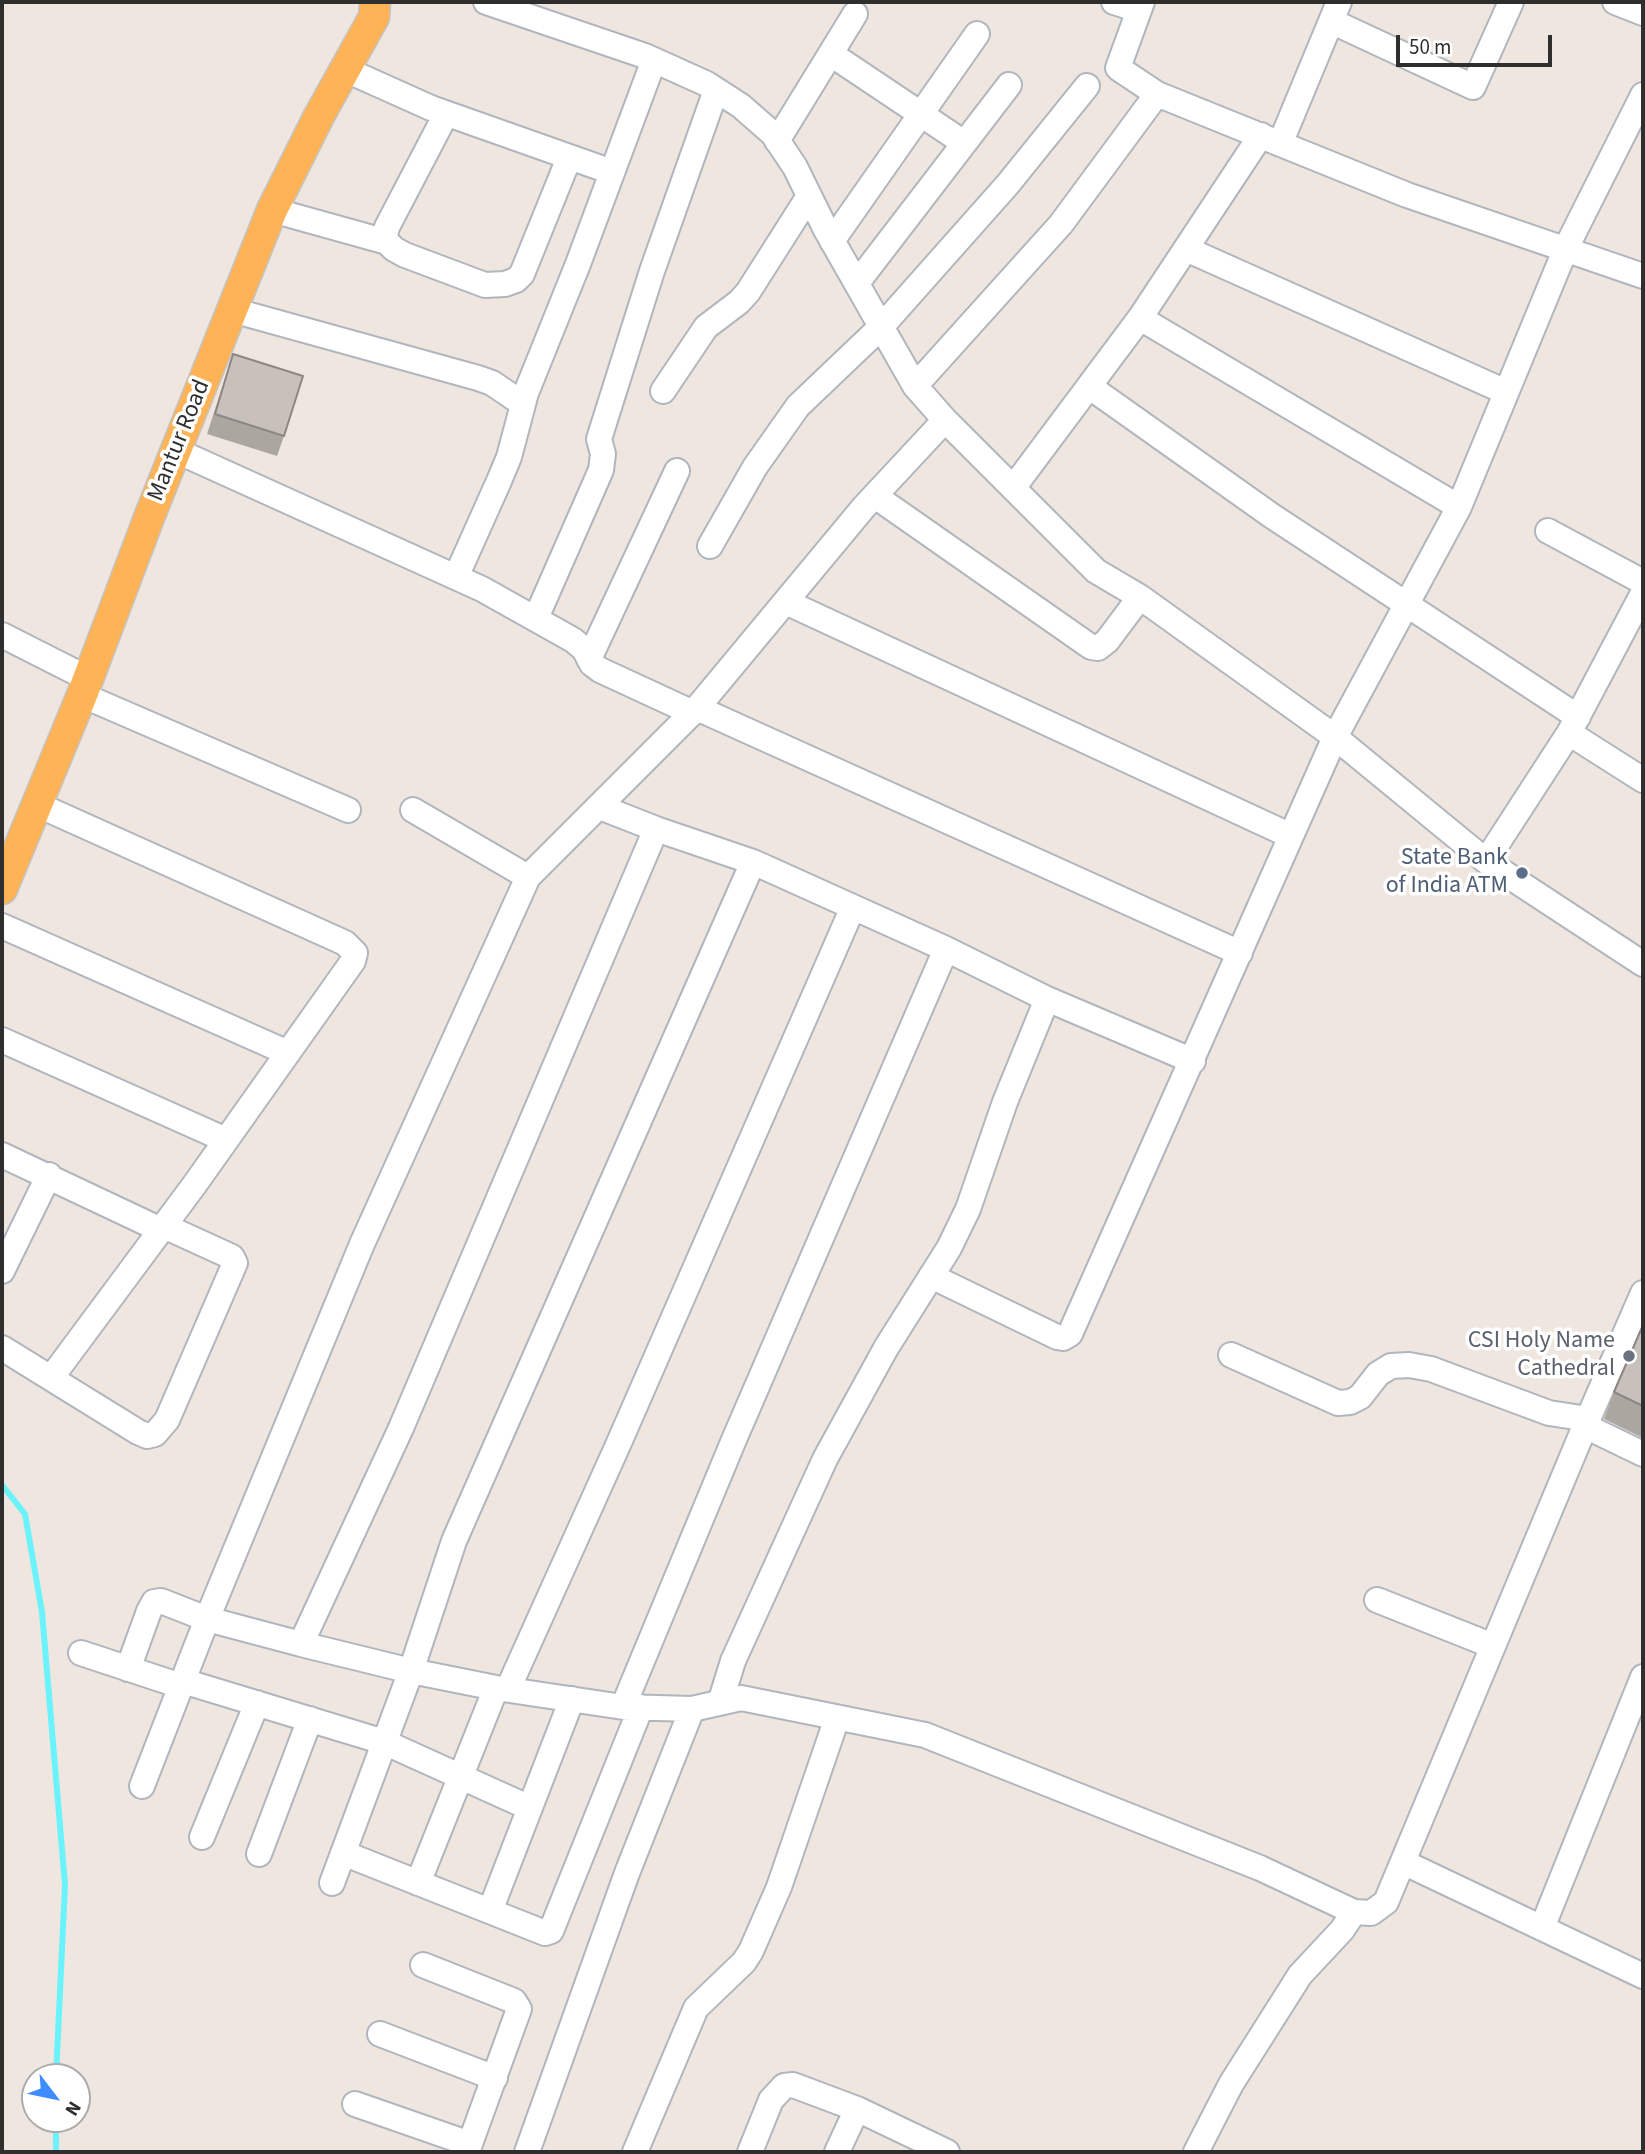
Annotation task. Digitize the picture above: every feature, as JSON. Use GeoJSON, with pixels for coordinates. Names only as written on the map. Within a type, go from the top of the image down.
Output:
{"type":"FeatureCollection","features":[{"type":"Feature","properties":{"kind":"main road","name":"Mantur Road"},"geometry":{"type":"LineString","coordinates":[[2,889],[36,804],[213,316],[280,155],[326,62],[356,9],[368,2]]}},
{"type":"Feature","properties":{"kind":"main road","name":"Mantur Road"},"geometry":{"type":"LineString","coordinates":[[2,844],[78,683],[150,515],[272,210],[344,69],[374,17],[376,2]]}},
{"type":"Feature","properties":{"kind":"street"},"geometry":{"type":"LineString","coordinates":[[486,2],[654,60],[716,90],[741,106],[773,134],[795,167],[832,241],[915,386],[945,420],[1096,571],[1140,597],[1335,737],[1486,860],[1643,964]]}},
{"type":"Feature","properties":{"kind":"street"},"geometry":{"type":"LineString","coordinates":[[1114,2],[1141,6],[1118,68],[1157,94],[1407,195],[1643,276]]}},
{"type":"Feature","properties":{"kind":"street"},"geometry":{"type":"LineString","coordinates":[[1013,488],[1140,318],[1186,249],[1270,140],[1335,11],[1473,87],[1511,2]]}},
{"type":"Feature","properties":{"kind":"street"},"geometry":{"type":"LineString","coordinates":[[1615,2],[1643,13]]}},
{"type":"Feature","properties":{"kind":"street"},"geometry":{"type":"LineString","coordinates":[[777,142],[855,14]]}},
{"type":"Feature","properties":{"kind":"street"},"geometry":{"type":"LineString","coordinates":[[832,241],[977,34]]}},
{"type":"Feature","properties":{"kind":"street"},"geometry":{"type":"LineString","coordinates":[[831,54],[964,143]]}},
{"type":"Feature","properties":{"kind":"street"},"geometry":{"type":"LineString","coordinates":[[456,577],[499,481],[523,404],[654,60]]}},
{"type":"Feature","properties":{"kind":"street"},"geometry":{"type":"LineString","coordinates":[[344,69],[446,114],[612,172]]}},
{"type":"Feature","properties":{"kind":"street"},"geometry":{"type":"LineString","coordinates":[[857,283],[1009,85]]}},
{"type":"Feature","properties":{"kind":"street"},"geometry":{"type":"LineString","coordinates":[[710,546],[755,467],[798,406],[882,326],[1009,184],[1087,86]]}},
{"type":"Feature","properties":{"kind":"street"},"geometry":{"type":"LineString","coordinates":[[536,618],[601,470],[603,454],[599,439],[652,271],[716,90]]}},
{"type":"Feature","properties":{"kind":"street"},"geometry":{"type":"LineString","coordinates":[[915,386],[1061,224],[1157,94]]}},
{"type":"Feature","properties":{"kind":"street"},"geometry":{"type":"LineString","coordinates":[[932,1276],[1057,1337],[1063,1338],[1070,1334],[1335,737],[1459,506],[1566,248],[1643,95]]}},
{"type":"Feature","properties":{"kind":"street"},"geometry":{"type":"LineString","coordinates":[[387,242],[387,227],[446,114]]}},
{"type":"Feature","properties":{"kind":"street"},"geometry":{"type":"LineString","coordinates":[[272,210],[387,242],[405,255],[485,285],[505,284],[516,280],[527,265],[569,158]]}},
{"type":"Feature","properties":{"kind":"street"},"geometry":{"type":"LineString","coordinates":[[663,391],[706,327],[748,292],[809,197]]}},
{"type":"Feature","properties":{"kind":"street"},"geometry":{"type":"LineString","coordinates":[[1186,249],[1506,393]]}},
{"type":"Feature","properties":{"kind":"street"},"geometry":{"type":"LineString","coordinates":[[232,310],[478,377],[523,404]]}},
{"type":"Feature","properties":{"kind":"street"},"geometry":{"type":"LineString","coordinates":[[1140,318],[1459,506]]}},
{"type":"Feature","properties":{"kind":"street"},"geometry":{"type":"LineString","coordinates":[[1090,387],[1272,516],[1406,605],[1573,725],[1643,780]]}},
{"type":"Feature","properties":{"kind":"street"},"geometry":{"type":"LineString","coordinates":[[142,1786],[207,1619],[362,1244],[528,877],[695,711],[874,496],[945,420]]}},
{"type":"Feature","properties":{"kind":"street"},"geometry":{"type":"LineString","coordinates":[[177,451],[456,577],[536,618],[573,640],[584,649],[600,670],[1240,953]]}},
{"type":"Feature","properties":{"kind":"street"},"geometry":{"type":"LineString","coordinates":[[589,659],[677,471]]}},
{"type":"Feature","properties":{"kind":"street"},"geometry":{"type":"LineString","coordinates":[[874,496],[1091,647],[1098,648],[1107,641],[1140,597]]}},
{"type":"Feature","properties":{"kind":"street"},"geometry":{"type":"LineString","coordinates":[[1548,531],[1643,582]]}},
{"type":"Feature","properties":{"kind":"street"},"geometry":{"type":"LineString","coordinates":[[1486,860],[1573,725],[1643,593]]}},
{"type":"Feature","properties":{"kind":"street"},"geometry":{"type":"LineString","coordinates":[[786,602],[1291,836]]}},
{"type":"Feature","properties":{"kind":"street"},"geometry":{"type":"LineString","coordinates":[[2,635],[78,683],[348,810]]}},
{"type":"Feature","properties":{"kind":"street"},"geometry":{"type":"LineString","coordinates":[[36,804],[351,946],[355,953],[353,961],[226,1140],[51,1378]]}},
{"type":"Feature","properties":{"kind":"street"},"geometry":{"type":"LineString","coordinates":[[600,807],[753,863],[946,949],[1047,999],[1193,1061]]}},
{"type":"Feature","properties":{"kind":"street"},"geometry":{"type":"LineString","coordinates":[[413,810],[528,877]]}},
{"type":"Feature","properties":{"kind":"street"},"geometry":{"type":"LineString","coordinates":[[301,1644],[401,1428],[656,829]]}},
{"type":"Feature","properties":{"kind":"street"},"geometry":{"type":"LineString","coordinates":[[332,1883],[411,1671],[454,1541],[753,863]]}},
{"type":"Feature","properties":{"kind":"street"},"geometry":{"type":"LineString","coordinates":[[418,1883],[460,1778],[618,1445],[853,907]]}},
{"type":"Feature","properties":{"kind":"street"},"geometry":{"type":"LineString","coordinates":[[2,926],[288,1053]]}},
{"type":"Feature","properties":{"kind":"street"},"geometry":{"type":"LineString","coordinates":[[343,1853],[545,1933],[554,1928],[632,1707],[733,1442],[946,949]]}},
{"type":"Feature","properties":{"kind":"street"},"geometry":{"type":"LineString","coordinates":[[720,1703],[733,1661],[825,1459],[886,1348],[949,1248],[968,1209],[1005,1102],[1047,999]]}},
{"type":"Feature","properties":{"kind":"street"},"geometry":{"type":"LineString","coordinates":[[2,1040],[226,1140]]}},
{"type":"Feature","properties":{"kind":"street"},"geometry":{"type":"LineString","coordinates":[[2,1155],[232,1257],[235,1263],[167,1420],[155,1434],[147,1436],[2,1348]]}},
{"type":"Feature","properties":{"kind":"street"},"geometry":{"type":"LineString","coordinates":[[2,1271],[49,1175]]}},
{"type":"Feature","properties":{"kind":"street"},"geometry":{"type":"LineString","coordinates":[[128,1669],[149,1611],[154,1602],[161,1601],[207,1619],[301,1644],[411,1671],[502,1689],[632,1707],[692,1709],[741,1698],[925,1735],[1260,1868],[1354,1912],[1371,1913],[1387,1902],[1586,1422],[1643,1293]]}},
{"type":"Feature","properties":{"kind":"street"},"geometry":{"type":"LineString","coordinates":[[1231,1355],[1338,1403],[1350,1402],[1360,1397],[1378,1374],[1391,1366],[1409,1365],[1431,1370],[1549,1413],[1586,1422],[1643,1454]]}},
{"type":"Feature","properties":{"kind":"street"},"geometry":{"type":"LineString","coordinates":[[1377,1600],[1493,1646]]}},
{"type":"Feature","properties":{"kind":"street"},"geometry":{"type":"LineString","coordinates":[[81,1653],[128,1669],[257,1703],[384,1742],[530,1808]]}},
{"type":"Feature","properties":{"kind":"street"},"geometry":{"type":"LineString","coordinates":[[1542,1928],[1643,1677]]}},
{"type":"Feature","properties":{"kind":"street"},"geometry":{"type":"LineString","coordinates":[[490,1911],[572,1699]]}},
{"type":"Feature","properties":{"kind":"street"},"geometry":{"type":"LineString","coordinates":[[202,1837],[257,1703]]}},
{"type":"Feature","properties":{"kind":"street"},"geometry":{"type":"LineString","coordinates":[[527,2152],[627,1873],[692,1709]]}},
{"type":"Feature","properties":{"kind":"street"},"geometry":{"type":"LineString","coordinates":[[635,2152],[696,2008],[744,1962],[751,1951],[779,1887],[837,1718]]}},
{"type":"Feature","properties":{"kind":"street"},"geometry":{"type":"LineString","coordinates":[[259,1854],[310,1720]]}},
{"type":"Feature","properties":{"kind":"street"},"geometry":{"type":"LineString","coordinates":[[1403,1862],[1643,1976]]}},
{"type":"Feature","properties":{"kind":"street"},"geometry":{"type":"LineString","coordinates":[[1196,2152],[1231,2084],[1300,1975],[1342,1930],[1354,1912]]}},
{"type":"Feature","properties":{"kind":"street"},"geometry":{"type":"LineString","coordinates":[[355,2104],[469,2148],[519,2014],[517,2004],[423,1965]]}},
{"type":"Feature","properties":{"kind":"street"},"geometry":{"type":"LineString","coordinates":[[380,2034],[495,2078]]}},
{"type":"Feature","properties":{"kind":"street"},"geometry":{"type":"LineString","coordinates":[[750,2152],[771,2100],[785,2086],[793,2085],[856,2109],[947,2152]]}},
{"type":"Feature","properties":{"kind":"street"},"geometry":{"type":"LineString","coordinates":[[837,2152],[856,2109]]}},
{"type":"Feature","properties":{"kind":"building"},"geometry":{"type":"Polygon","coordinates":[[[233,354],[303,376],[284,436],[215,414],[233,354]]]}},
{"type":"Feature","properties":{"kind":"building"},"geometry":{"type":"Polygon","coordinates":[[[1643,1325],[1643,1406],[1614,1392],[1643,1325]]]}},
{"type":"Feature","properties":{"kind":"waterway"},"geometry":{"type":"LineString","coordinates":[[2,1485],[25,1514],[42,1612],[65,1885],[57,2063]]}},
{"type":"Feature","properties":{"kind":"waterway"},"geometry":{"type":"LineString","coordinates":[[56,2133],[56,2152]]}},
{"type":"Feature","properties":{"kind":"place","name":"State Bank of India ATM"},"geometry":{"type":"Point","coordinates":[1522,873]}},
{"type":"Feature","properties":{"kind":"place","name":"CSI Holy Name Cathedral"},"geometry":{"type":"Point","coordinates":[1629,1356]}}]}
